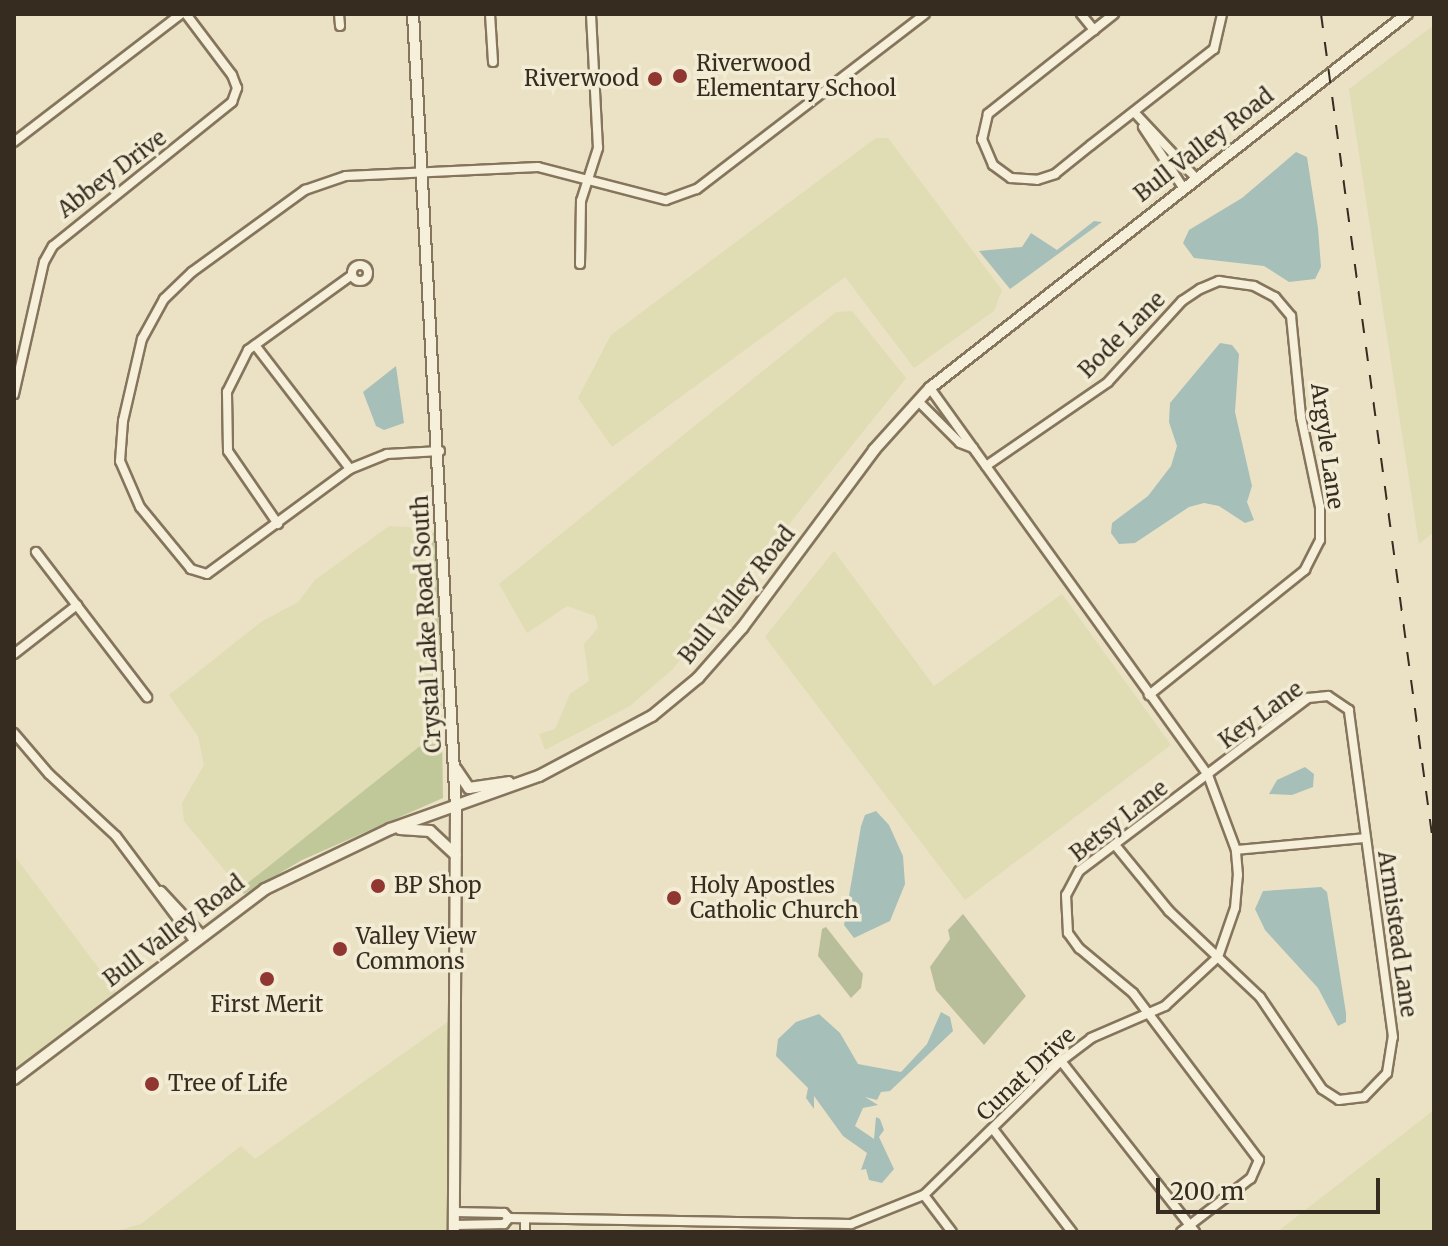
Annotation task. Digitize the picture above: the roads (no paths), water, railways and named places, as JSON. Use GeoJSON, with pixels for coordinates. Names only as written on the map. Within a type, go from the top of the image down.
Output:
{"type":"FeatureCollection","features":[{"type":"Feature","properties":{"kind":"street"},"geometry":{"type":"LineString","coordinates":[[14,142],[184,14]]}},
{"type":"Feature","properties":{"kind":"street","name":"Abbey Drive"},"geometry":{"type":"LineString","coordinates":[[14,394],[44,262],[53,246],[232,102],[237,88],[232,75],[184,14]]}},
{"type":"Feature","properties":{"kind":"street"},"geometry":{"type":"LineString","coordinates":[[339,14],[340,26]]}},
{"type":"Feature","properties":{"kind":"street","name":"Crystal Lake Road South"},"geometry":{"type":"LineString","coordinates":[[413,14],[440,451],[456,809],[454,1228]]}},
{"type":"Feature","properties":{"kind":"street"},"geometry":{"type":"LineString","coordinates":[[490,14],[493,62]]}},
{"type":"Feature","properties":{"kind":"street"},"geometry":{"type":"LineString","coordinates":[[580,264],[578,229],[588,178],[598,148],[591,14]]}},
{"type":"Feature","properties":{"kind":"street"},"geometry":{"type":"LineString","coordinates":[[440,451],[387,454],[350,469],[217,571],[203,574],[191,569],[140,507],[120,461],[123,421],[142,339],[164,299],[192,272],[283,203],[346,176],[538,167],[588,178],[639,197],[666,200],[697,189],[925,14]]}},
{"type":"Feature","properties":{"kind":"street"},"geometry":{"type":"LineString","coordinates":[[1081,14],[1094,30]]}},
{"type":"Feature","properties":{"kind":"street"},"geometry":{"type":"LineString","coordinates":[[1114,14],[988,114],[982,139],[993,165],[1011,178],[1037,180],[1055,174],[1214,49],[1222,14]]}},
{"type":"Feature","properties":{"kind":"street","name":"Bull Valley Road"},"geometry":{"type":"LineString","coordinates":[[14,1079],[197,936],[265,889],[390,829],[456,809],[539,776],[652,716],[698,678],[930,388],[1182,186],[1407,14]]}},
{"type":"Feature","properties":{"kind":"street"},"geometry":{"type":"LineString","coordinates":[[1134,112],[1195,177]]}},
{"type":"Feature","properties":{"kind":"street"},"geometry":{"type":"LineString","coordinates":[[1134,112],[1182,186]]}},
{"type":"Feature","properties":{"kind":"street"},"geometry":{"type":"LineString","coordinates":[[278,524],[228,451],[225,426],[227,392],[255,345],[352,275]]}},
{"type":"Feature","properties":{"kind":"street","name":"Bode Lane"},"geometry":{"type":"LineString","coordinates":[[986,466],[1108,382],[1182,301],[1219,281],[1254,286]]}},
{"type":"Feature","properties":{"kind":"street","name":"Argyle Lane"},"geometry":{"type":"LineString","coordinates":[[1149,695],[1305,570],[1320,540],[1320,507],[1301,417],[1291,316],[1275,297],[1254,286]]}},
{"type":"Feature","properties":{"kind":"street"},"geometry":{"type":"LineString","coordinates":[[255,345],[350,469]]}},
{"type":"Feature","properties":{"kind":"street","name":"Cunat Drive"},"geometry":{"type":"LineString","coordinates":[[454,1212],[504,1213],[509,1218],[525,1219],[746,1228],[851,1228],[924,1195],[1061,1061],[1091,1038],[1147,1013],[1188,989],[1218,957],[1235,908],[1236,850],[1208,775],[930,388]]}},
{"type":"Feature","properties":{"kind":"street","name":"Cunat Drive"},"geometry":{"type":"LineString","coordinates":[[918,401],[960,443],[973,448]]}},
{"type":"Feature","properties":{"kind":"street"},"geometry":{"type":"LineString","coordinates":[[36,552],[147,697]]}},
{"type":"Feature","properties":{"kind":"street"},"geometry":{"type":"LineString","coordinates":[[14,654],[77,605]]}},
{"type":"Feature","properties":{"kind":"street","name":"Key Lane"},"geometry":{"type":"LineString","coordinates":[[1208,775],[1308,698],[1328,696],[1351,716],[1365,838]]}},
{"type":"Feature","properties":{"kind":"street"},"geometry":{"type":"LineString","coordinates":[[14,733],[49,774],[116,836],[197,936]]}},
{"type":"Feature","properties":{"kind":"street"},"geometry":{"type":"LineString","coordinates":[[454,765],[465,784],[477,789],[539,776]]}},
{"type":"Feature","properties":{"kind":"street","name":"Betsy Lane"},"geometry":{"type":"LineString","coordinates":[[1192,1229],[1251,1178],[1260,1164],[1119,978],[1079,948],[1068,933],[1064,915],[1070,883],[1208,775]]}},
{"type":"Feature","properties":{"kind":"street"},"geometry":{"type":"LineString","coordinates":[[390,829],[430,831],[456,855]]}},
{"type":"Feature","properties":{"kind":"street"},"geometry":{"type":"LineString","coordinates":[[1236,850],[1365,838]]}},
{"type":"Feature","properties":{"kind":"street","name":"Armistead Lane"},"geometry":{"type":"LineString","coordinates":[[1115,845],[1169,911],[1270,1009],[1322,1089],[1347,1101],[1372,1092],[1389,1067],[1393,1037],[1365,838]]}},
{"type":"Feature","properties":{"kind":"street"},"geometry":{"type":"LineString","coordinates":[[1061,1061],[1192,1229],[1181,1232]]}},
{"type":"Feature","properties":{"kind":"street"},"geometry":{"type":"LineString","coordinates":[[993,1129],[1072,1232]]}},
{"type":"Feature","properties":{"kind":"street"},"geometry":{"type":"LineString","coordinates":[[924,1195],[952,1232]]}},
{"type":"Feature","properties":{"kind":"street","name":"Cunat Drive"},"geometry":{"type":"LineString","coordinates":[[454,1228],[504,1224],[509,1218]]}},
{"type":"Feature","properties":{"kind":"street"},"geometry":{"type":"LineString","coordinates":[[525,1219],[525,1232]]}},
{"type":"Feature","properties":{"kind":"street"},"geometry":{"type":"LineString","coordinates":[[626,1221],[626,1232]]}},
{"type":"Feature","properties":{"kind":"water"},"geometry":{"type":"Polygon","coordinates":[[[1296,152],[1307,157],[1318,228],[1321,267],[1315,279],[1289,282],[1264,266],[1194,258],[1183,243],[1189,230],[1242,198],[1296,152]]]}},
{"type":"Feature","properties":{"kind":"water"},"geometry":{"type":"Polygon","coordinates":[[[1094,221],[1102,222],[1010,289],[979,251],[1022,247],[1031,233],[1057,250],[1094,221]]]}},
{"type":"Feature","properties":{"kind":"water"},"geometry":{"type":"Polygon","coordinates":[[[1220,343],[1232,345],[1239,354],[1235,412],[1252,486],[1247,502],[1254,520],[1245,523],[1219,506],[1204,503],[1189,507],[1135,543],[1119,544],[1111,533],[1112,523],[1148,496],[1171,466],[1177,446],[1169,422],[1170,403],[1220,343]]]}},
{"type":"Feature","properties":{"kind":"water"},"geometry":{"type":"Polygon","coordinates":[[[396,366],[404,423],[384,430],[376,426],[363,392],[396,366]]]}},
{"type":"Feature","properties":{"kind":"water"},"geometry":{"type":"Polygon","coordinates":[[[1305,767],[1314,774],[1313,787],[1292,795],[1269,794],[1277,780],[1305,767]]]}},
{"type":"Feature","properties":{"kind":"water"},"geometry":{"type":"Polygon","coordinates":[[[876,811],[889,825],[903,856],[905,884],[890,921],[854,938],[844,925],[861,826],[865,815],[876,811]]]}},
{"type":"Feature","properties":{"kind":"water"},"geometry":{"type":"Polygon","coordinates":[[[1321,887],[1327,892],[1346,1013],[1346,1022],[1338,1026],[1318,988],[1265,930],[1255,909],[1263,891],[1321,887]]]}},
{"type":"Feature","properties":{"kind":"water"},"geometry":{"type":"Polygon","coordinates":[[[941,1012],[950,1017],[953,1031],[890,1091],[881,1092],[877,1100],[865,1097],[878,1105],[863,1108],[855,1126],[874,1139],[876,1117],[880,1119],[884,1130],[879,1137],[894,1169],[882,1183],[869,1180],[866,1169],[861,1170],[867,1153],[843,1136],[814,1096],[814,1109],[806,1098],[808,1088],[776,1056],[778,1039],[796,1022],[819,1014],[840,1033],[858,1064],[901,1072],[927,1044],[941,1012]]]}},
{"type":"Feature","properties":{"kind":"railway"},"geometry":{"type":"LineString","coordinates":[[1321,14],[1434,850]]}},
{"type":"Feature","properties":{"kind":"place","name":"Riverwood Elementary School"},"geometry":{"type":"Point","coordinates":[680,76]}},
{"type":"Feature","properties":{"kind":"place","name":"Riverwood"},"geometry":{"type":"Point","coordinates":[655,79]}},
{"type":"Feature","properties":{"kind":"place","name":"BP Shop"},"geometry":{"type":"Point","coordinates":[378,886]}},
{"type":"Feature","properties":{"kind":"place","name":"Holy Apostles Catholic Church"},"geometry":{"type":"Point","coordinates":[674,898]}},
{"type":"Feature","properties":{"kind":"place","name":"Valley View Commons"},"geometry":{"type":"Point","coordinates":[340,949]}},
{"type":"Feature","properties":{"kind":"place","name":"First Merit"},"geometry":{"type":"Point","coordinates":[267,979]}},
{"type":"Feature","properties":{"kind":"place","name":"Tree of Life"},"geometry":{"type":"Point","coordinates":[152,1084]}}]}
